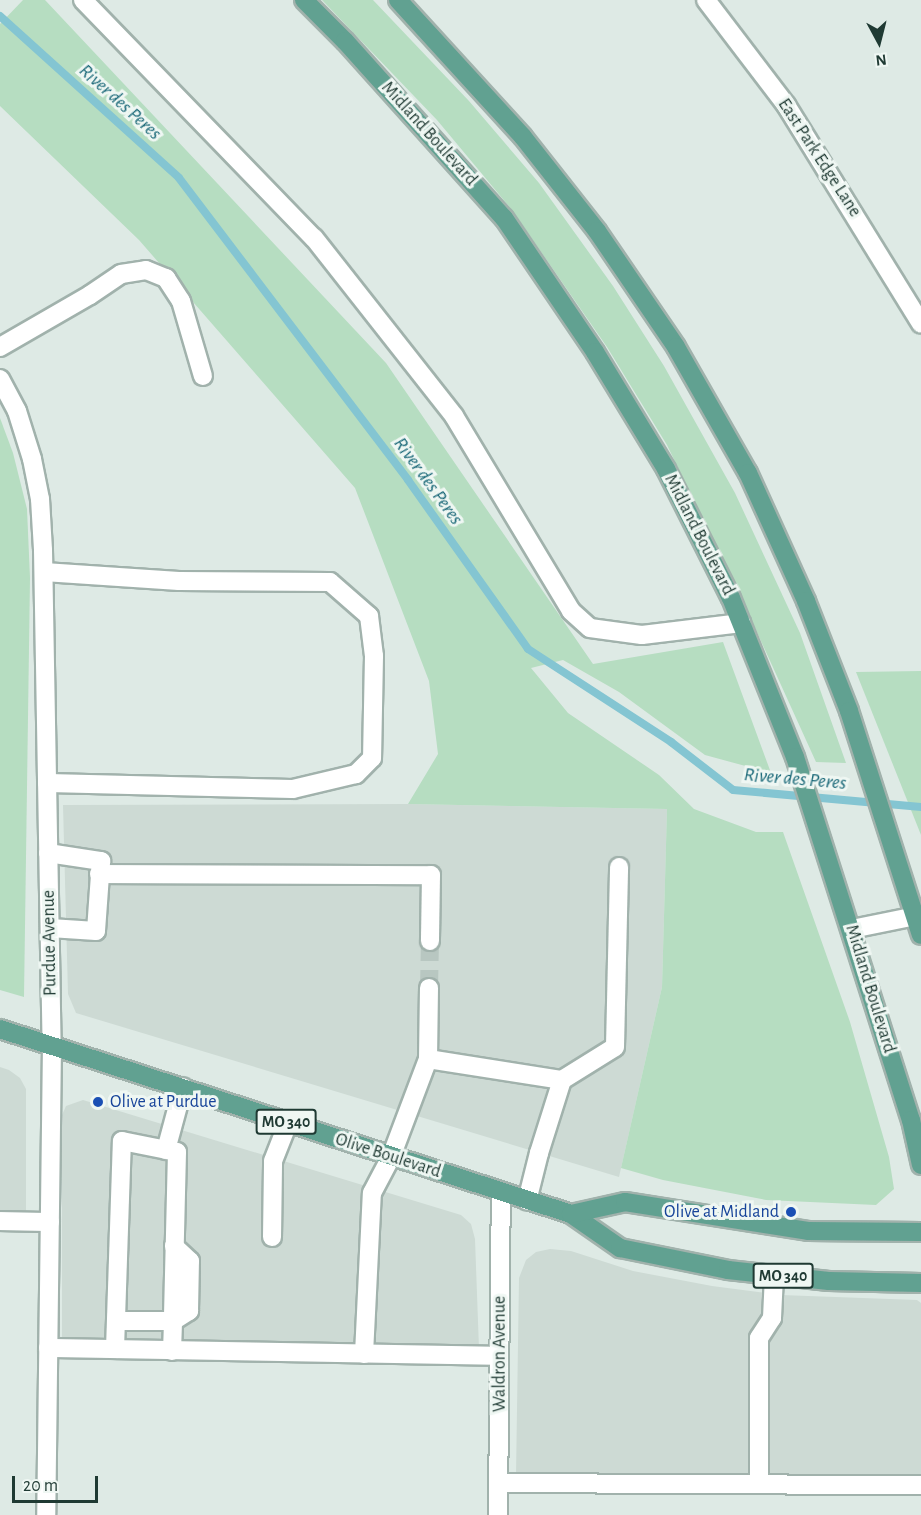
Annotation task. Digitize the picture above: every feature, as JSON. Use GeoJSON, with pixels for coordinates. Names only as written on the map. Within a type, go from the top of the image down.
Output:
{"type":"FeatureCollection","features":[{"type":"Feature","properties":{"kind":"main road","name":"Midland Boulevard"},"geometry":{"type":"LineString","coordinates":[[304,0],[345,41],[504,218],[595,352],[666,469],[731,598],[795,757],[852,929],[911,1120],[921,1165]]}},
{"type":"Feature","properties":{"kind":"main road"},"geometry":{"type":"LineString","coordinates":[[398,0],[523,137],[597,231],[676,347],[748,473],[806,601],[849,711],[899,866],[918,915],[921,935]]}},
{"type":"Feature","properties":{"kind":"main road","name":"Olive Boulevard"},"geometry":{"type":"LineString","coordinates":[[0,1029],[571,1214],[620,1248],[728,1270],[829,1281],[921,1284]]}},
{"type":"Feature","properties":{"kind":"main road","name":"Olive Boulevard"},"geometry":{"type":"LineString","coordinates":[[571,1214],[625,1202],[808,1232],[921,1232]]}},
{"type":"Feature","properties":{"kind":"street"},"geometry":{"type":"LineString","coordinates":[[83,0],[314,238],[454,416],[571,611],[590,628],[642,634],[741,623]]}},
{"type":"Feature","properties":{"kind":"street","name":"East Park Edge Lane"},"geometry":{"type":"LineString","coordinates":[[705,0],[786,105],[921,324]]}},
{"type":"Feature","properties":{"kind":"street"},"geometry":{"type":"LineString","coordinates":[[0,347],[90,296],[121,274],[146,270],[166,278],[181,301],[203,376]]}},
{"type":"Feature","properties":{"kind":"street","name":"Purdue Avenue"},"geometry":{"type":"LineString","coordinates":[[0,379],[17,411],[32,459],[40,499],[44,572],[52,1044],[46,1515]]}},
{"type":"Feature","properties":{"kind":"street"},"geometry":{"type":"LineString","coordinates":[[44,572],[179,581],[330,582],[369,616],[374,656],[372,758],[356,774],[293,789],[47,783]]}},
{"type":"Feature","properties":{"kind":"street"},"geometry":{"type":"LineString","coordinates":[[48,853],[101,861],[96,931],[50,928]]}},
{"type":"Feature","properties":{"kind":"street"},"geometry":{"type":"LineString","coordinates":[[527,1201],[539,1153],[562,1080],[615,1047],[619,867]]}},
{"type":"Feature","properties":{"kind":"street"},"geometry":{"type":"LineString","coordinates":[[99,874],[431,875],[430,941]]}},
{"type":"Feature","properties":{"kind":"street"},"geometry":{"type":"LineString","coordinates":[[852,929],[918,915]]}},
{"type":"Feature","properties":{"kind":"street"},"geometry":{"type":"LineString","coordinates":[[364,1354],[372,1193],[391,1157],[428,1059],[429,988]]}},
{"type":"Feature","properties":{"kind":"street"},"geometry":{"type":"LineString","coordinates":[[428,1059],[562,1080]]}},
{"type":"Feature","properties":{"kind":"street"},"geometry":{"type":"LineString","coordinates":[[166,1150],[183,1087]]}},
{"type":"Feature","properties":{"kind":"street"},"geometry":{"type":"LineString","coordinates":[[272,1238],[273,1161],[288,1122]]}},
{"type":"Feature","properties":{"kind":"street"},"geometry":{"type":"LineString","coordinates":[[115,1349],[122,1142],[177,1152],[172,1351]]}},
{"type":"Feature","properties":{"kind":"street","name":"Waldron Avenue"},"geometry":{"type":"LineString","coordinates":[[498,1515],[501,1193]]}},
{"type":"Feature","properties":{"kind":"street"},"geometry":{"type":"LineString","coordinates":[[0,1221],[50,1222]]}},
{"type":"Feature","properties":{"kind":"street"},"geometry":{"type":"LineString","coordinates":[[759,1482],[759,1338],[772,1318],[774,1275]]}},
{"type":"Feature","properties":{"kind":"street"},"geometry":{"type":"LineString","coordinates":[[117,1321],[173,1321]]}},
{"type":"Feature","properties":{"kind":"street"},"geometry":{"type":"LineString","coordinates":[[48,1348],[500,1356]]}},
{"type":"Feature","properties":{"kind":"street"},"geometry":{"type":"LineString","coordinates":[[499,1483],[759,1482],[921,1485]]}},
{"type":"Feature","properties":{"kind":"shaded area"},"geometry":{"type":"Polygon","coordinates":[[[408,804],[667,809],[662,987],[619,1177],[76,1013],[68,994],[63,805],[408,804]]]}},
{"type":"Feature","properties":{"kind":"shaded area"},"geometry":{"type":"Polygon","coordinates":[[[0,1067],[20,1078],[26,1089],[26,1213],[0,1213],[0,1067]]]}},
{"type":"Feature","properties":{"kind":"shaded area"},"geometry":{"type":"Polygon","coordinates":[[[83,1100],[461,1215],[471,1224],[475,1239],[479,1349],[62,1338],[62,1115],[66,1106],[83,1100]]]}},
{"type":"Feature","properties":{"kind":"shaded area"},"geometry":{"type":"Polygon","coordinates":[[[550,1249],[571,1251],[633,1271],[712,1286],[781,1295],[917,1300],[921,1303],[921,1477],[516,1475],[519,1278],[526,1260],[536,1252],[550,1249]]]}},
{"type":"Feature","properties":{"kind":"green space"},"geometry":{"type":"Polygon","coordinates":[[[23,0],[45,0],[386,363],[593,664],[723,642],[771,773],[705,755],[619,692],[563,660],[531,668],[568,713],[659,775],[694,809],[756,832],[783,832],[850,1022],[889,1157],[894,1189],[876,1205],[766,1200],[663,1180],[621,1168],[662,987],[667,809],[408,804],[438,754],[429,681],[355,488],[139,240],[0,106],[0,24],[23,0]]]}},
{"type":"Feature","properties":{"kind":"green space"},"geometry":{"type":"Polygon","coordinates":[[[322,0],[373,0],[469,101],[539,183],[613,286],[664,366],[735,493],[800,633],[846,763],[816,762],[740,595],[667,445],[607,347],[512,210],[437,120],[322,0]]]}},
{"type":"Feature","properties":{"kind":"green space"},"geometry":{"type":"Polygon","coordinates":[[[0,418],[13,453],[27,509],[30,578],[24,997],[0,990],[0,418]]]}},
{"type":"Feature","properties":{"kind":"green space"},"geometry":{"type":"Polygon","coordinates":[[[921,671],[921,835],[856,672],[921,671]]]}},
{"type":"Feature","properties":{"kind":"waterway","name":"River des Peres"},"geometry":{"type":"LineString","coordinates":[[0,16],[179,178],[408,480],[528,649],[671,742],[733,790],[921,807]]}},
{"type":"Feature","properties":{"kind":"tunnel"},"geometry":{"type":"LineString","coordinates":[[429,988],[430,941]]}},
{"type":"Feature","properties":{"kind":"place","name":"Olive at Purdue"},"geometry":{"type":"Point","coordinates":[98,1102]}},
{"type":"Feature","properties":{"kind":"place","name":"Olive at Midland"},"geometry":{"type":"Point","coordinates":[791,1212]}}]}
